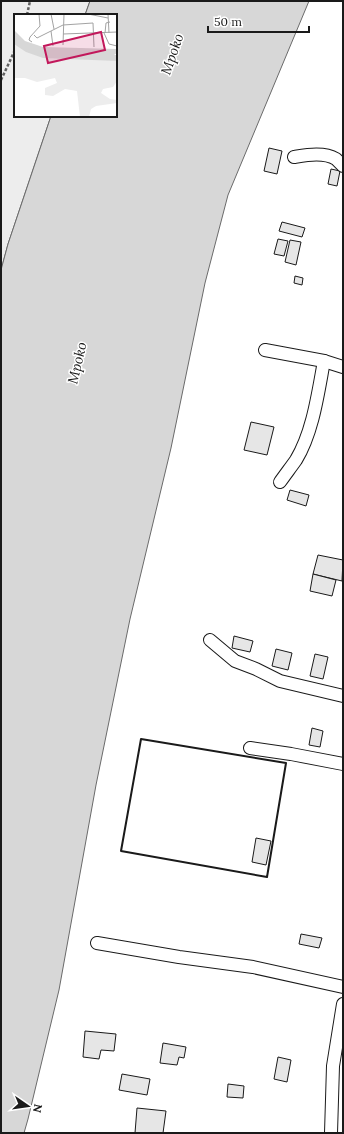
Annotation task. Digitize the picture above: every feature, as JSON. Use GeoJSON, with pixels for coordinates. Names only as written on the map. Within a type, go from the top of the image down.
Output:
{"type":"FeatureCollection","features":[{"type":"Feature","properties":{"kind":"street"},"geometry":{"type":"LineString","coordinates":[[294,157],[308,155],[324,156],[336,159],[343,166]]}},
{"type":"Feature","properties":{"kind":"street"},"geometry":{"type":"LineString","coordinates":[[265,350],[324,361],[343,367]]}},
{"type":"Feature","properties":{"kind":"street"},"geometry":{"type":"LineString","coordinates":[[280,482],[296,460],[311,422],[324,361]]}},
{"type":"Feature","properties":{"kind":"street"},"geometry":{"type":"LineString","coordinates":[[210,640],[235,660],[280,681],[343,696]]}},
{"type":"Feature","properties":{"kind":"street"},"geometry":{"type":"LineString","coordinates":[[250,748],[343,764]]}},
{"type":"Feature","properties":{"kind":"street"},"geometry":{"type":"LineString","coordinates":[[97,943],[185,958],[253,967],[343,987]]}},
{"type":"Feature","properties":{"kind":"street"},"geometry":{"type":"LineString","coordinates":[[331,1133],[333,1066],[343,1004]]}},
{"type":"Feature","properties":{"kind":"path"},"geometry":{"type":"LineString","coordinates":[[27,14],[30,1]]}},
{"type":"Feature","properties":{"kind":"path"},"geometry":{"type":"LineString","coordinates":[[1,80],[14,52]]}},
{"type":"Feature","properties":{"kind":"shaded area"},"geometry":{"type":"Polygon","coordinates":[[[1,1],[90,1],[85,14],[14,14],[14,117],[51,117],[8,244],[1,270],[1,1]]]}},
{"type":"Feature","properties":{"kind":"water","name":"Mpoko"},"geometry":{"type":"Polygon","coordinates":[[[90,1],[309,1],[228,195],[205,283],[171,448],[130,619],[96,785],[59,990],[28,1119],[24,1133],[1,1133],[1,270],[8,244],[51,117],[117,117],[117,14],[85,14],[90,1]]]}},
{"type":"Feature","properties":{"kind":"building"},"geometry":{"type":"Polygon","coordinates":[[[269,148],[282,151],[277,174],[264,171],[269,148]]]}},
{"type":"Feature","properties":{"kind":"building"},"geometry":{"type":"Polygon","coordinates":[[[331,169],[340,171],[337,186],[328,184],[331,169]]]}},
{"type":"Feature","properties":{"kind":"building"},"geometry":{"type":"Polygon","coordinates":[[[282,222],[305,228],[302,237],[279,231],[282,222]]]}},
{"type":"Feature","properties":{"kind":"building"},"geometry":{"type":"Polygon","coordinates":[[[278,239],[288,241],[284,256],[274,254],[278,239]]]}},
{"type":"Feature","properties":{"kind":"building"},"geometry":{"type":"Polygon","coordinates":[[[290,240],[301,242],[296,265],[285,262],[290,240]]]}},
{"type":"Feature","properties":{"kind":"building"},"geometry":{"type":"Polygon","coordinates":[[[295,276],[303,278],[302,285],[294,283],[295,276]]]}},
{"type":"Feature","properties":{"kind":"building"},"geometry":{"type":"Polygon","coordinates":[[[251,422],[274,427],[267,455],[244,450],[251,422]]]}},
{"type":"Feature","properties":{"kind":"building"},"geometry":{"type":"Polygon","coordinates":[[[290,490],[309,495],[306,506],[287,500],[290,490]]]}},
{"type":"Feature","properties":{"kind":"building"},"geometry":{"type":"Polygon","coordinates":[[[318,555],[343,560],[342,581],[313,574],[318,555]]]}},
{"type":"Feature","properties":{"kind":"building"},"geometry":{"type":"Polygon","coordinates":[[[313,574],[336,580],[332,596],[310,591],[313,574]]]}},
{"type":"Feature","properties":{"kind":"building"},"geometry":{"type":"Polygon","coordinates":[[[234,636],[253,641],[250,652],[232,648],[234,636]]]}},
{"type":"Feature","properties":{"kind":"building"},"geometry":{"type":"Polygon","coordinates":[[[276,649],[292,653],[288,670],[272,666],[276,649]]]}},
{"type":"Feature","properties":{"kind":"building"},"geometry":{"type":"Polygon","coordinates":[[[315,654],[328,657],[323,679],[310,676],[315,654]]]}},
{"type":"Feature","properties":{"kind":"building"},"geometry":{"type":"Polygon","coordinates":[[[312,728],[323,731],[320,747],[309,745],[312,728]]]}},
{"type":"Feature","properties":{"kind":"building"},"geometry":{"type":"Polygon","coordinates":[[[256,838],[271,841],[266,865],[252,862],[256,838]]]}},
{"type":"Feature","properties":{"kind":"building"},"geometry":{"type":"Polygon","coordinates":[[[301,934],[322,938],[319,948],[299,944],[301,934]]]}},
{"type":"Feature","properties":{"kind":"building"},"geometry":{"type":"Polygon","coordinates":[[[85,1031],[116,1034],[114,1051],[101,1050],[99,1059],[83,1057],[85,1031]]]}},
{"type":"Feature","properties":{"kind":"building"},"geometry":{"type":"Polygon","coordinates":[[[163,1043],[186,1047],[184,1058],[179,1057],[177,1065],[160,1063],[163,1043]]]}},
{"type":"Feature","properties":{"kind":"building"},"geometry":{"type":"Polygon","coordinates":[[[278,1057],[291,1060],[287,1082],[274,1079],[278,1057]]]}},
{"type":"Feature","properties":{"kind":"building"},"geometry":{"type":"Polygon","coordinates":[[[122,1074],[150,1079],[147,1095],[119,1090],[122,1074]]]}},
{"type":"Feature","properties":{"kind":"building"},"geometry":{"type":"Polygon","coordinates":[[[228,1084],[244,1086],[243,1098],[227,1097],[228,1084]]]}},
{"type":"Feature","properties":{"kind":"building"},"geometry":{"type":"Polygon","coordinates":[[[137,1108],[166,1111],[163,1133],[135,1133],[137,1108]]]}},
{"type":"Feature","properties":{"kind":"wall"},"geometry":{"type":"LineString","coordinates":[[141,739],[286,763],[267,877],[121,851],[141,739]]}}]}
